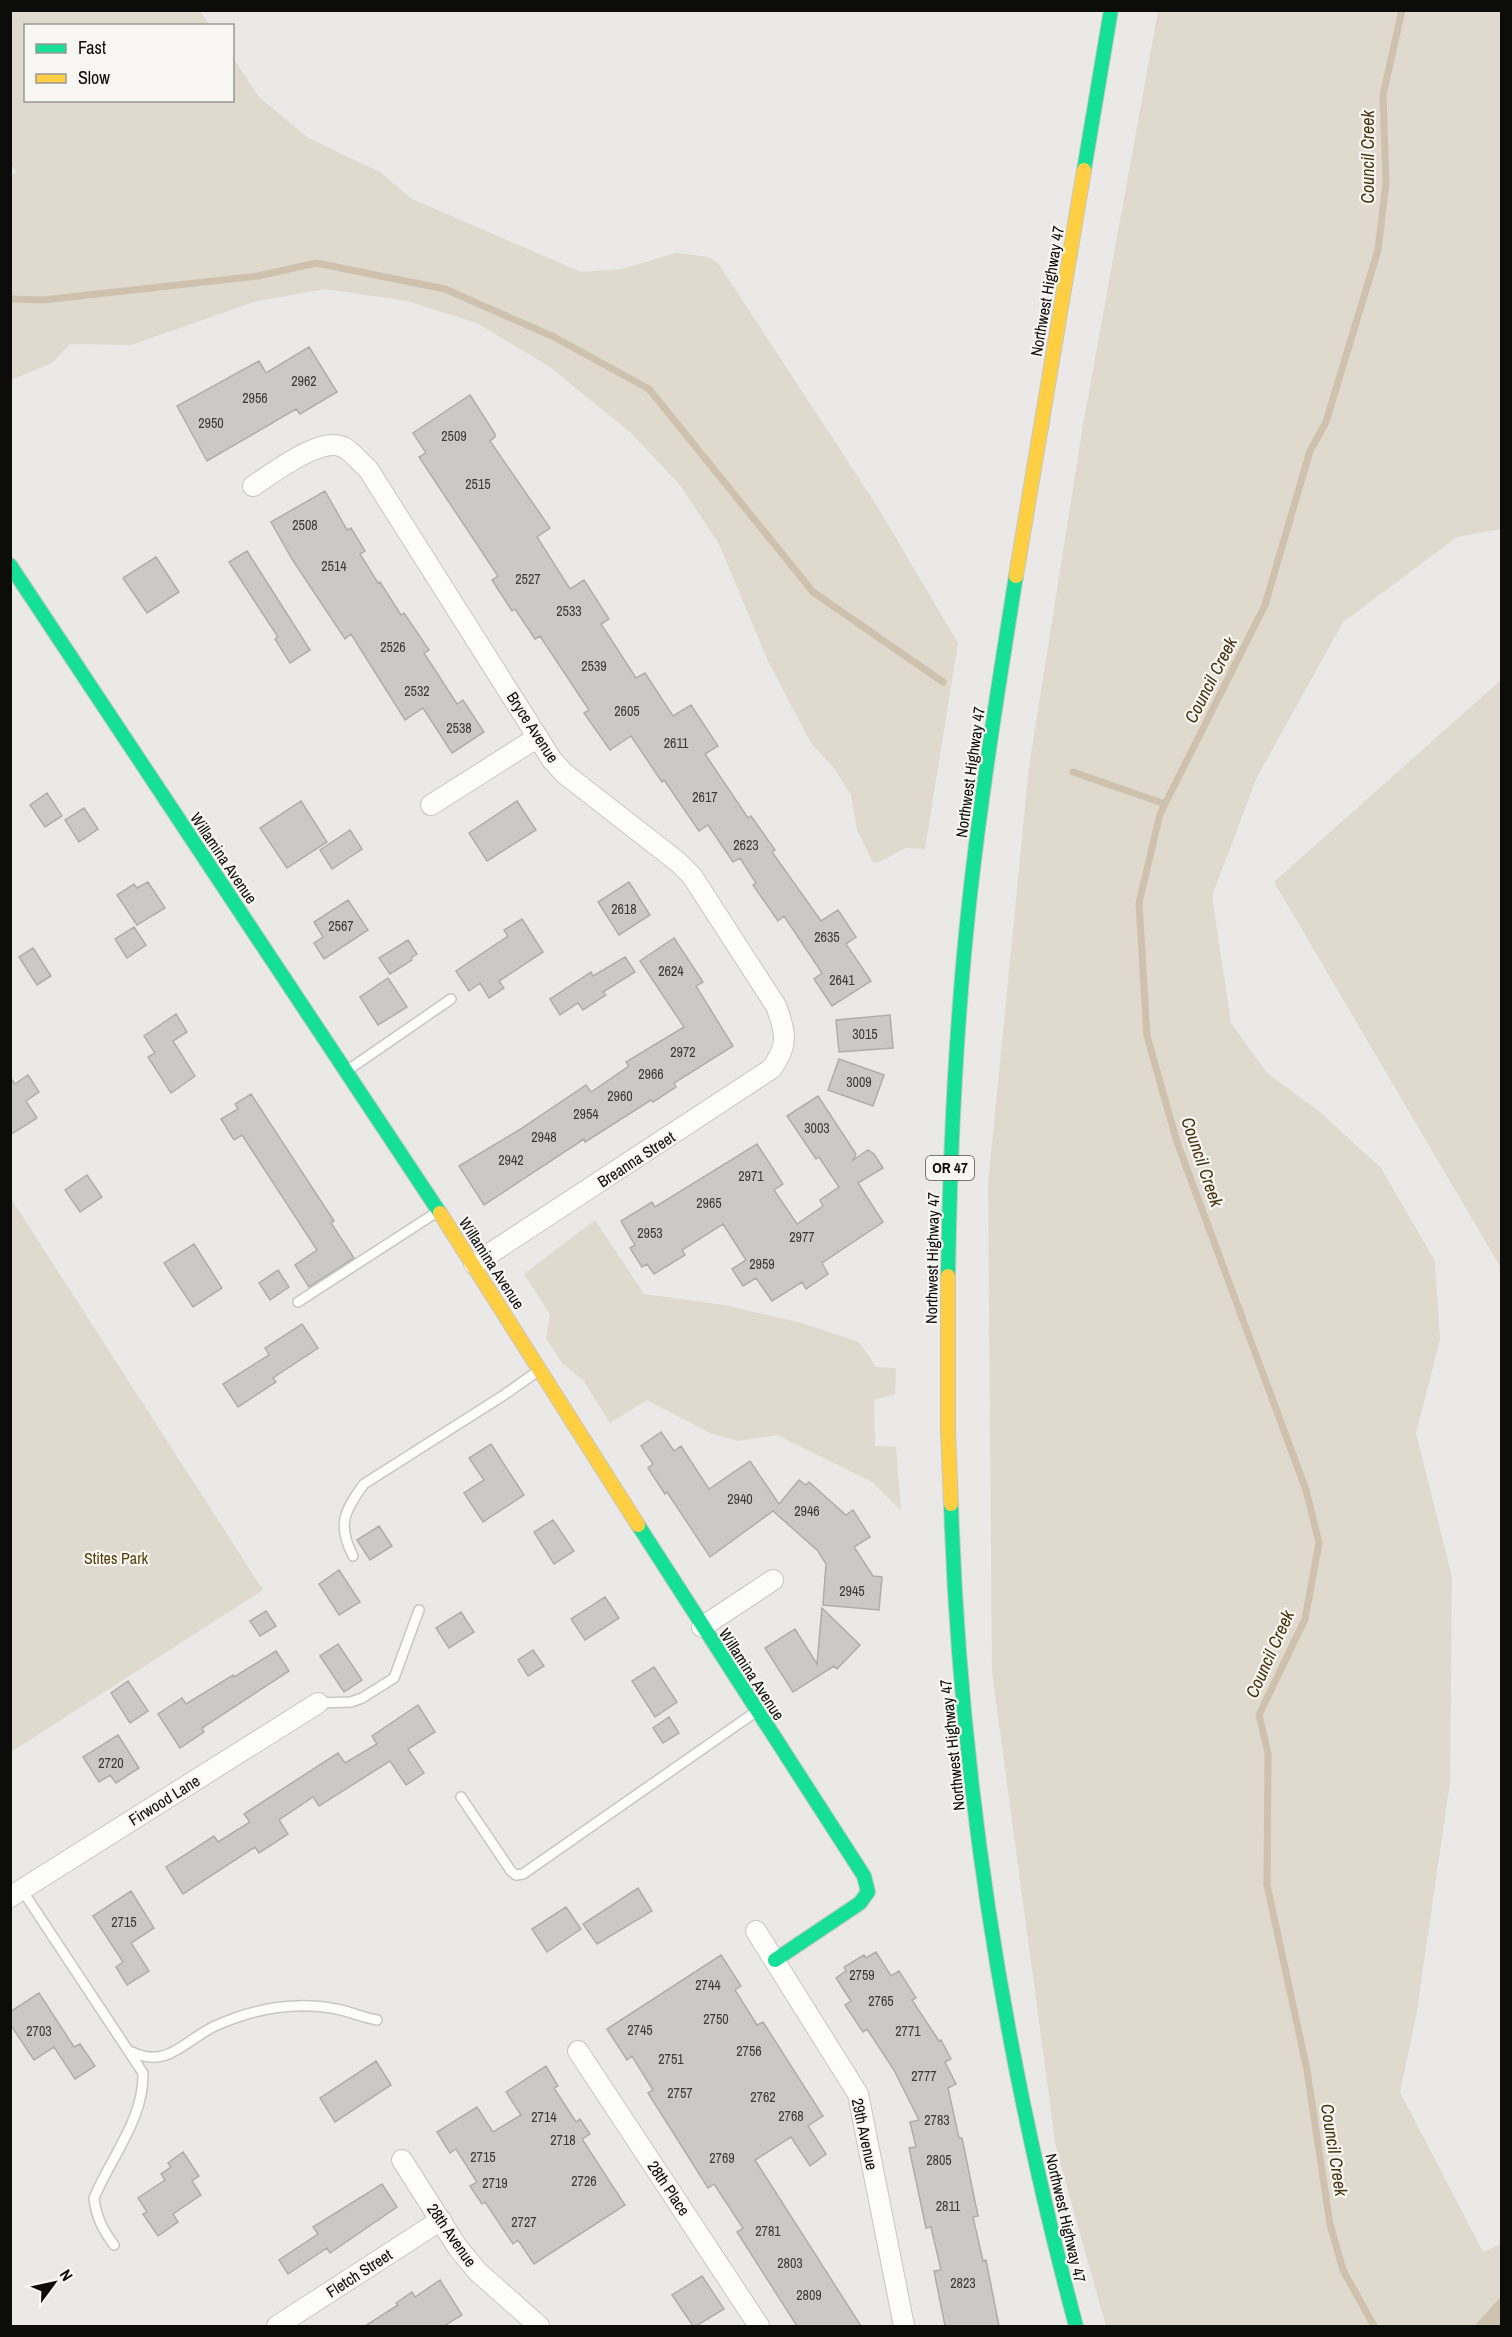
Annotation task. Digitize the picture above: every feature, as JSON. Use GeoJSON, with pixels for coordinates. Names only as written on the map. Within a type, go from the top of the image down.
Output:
{"type":"FeatureCollection","features":[{"type":"Feature","properties":{"kind":"main road","name":"Northwest Highway 47"},"geometry":{"type":"LineString","coordinates":[[1076,2326],[1025,2109],[999,1966],[970,1765],[958,1640],[949,1487],[947,1286],[952,1122],[975,853],[987,761],[1026,515],[1112,10]]}},
{"type":"Feature","properties":{"kind":"main road","name":"Willamina Avenue"},"geometry":{"type":"LineString","coordinates":[[10,565],[439,1210],[702,1627],[864,1876],[868,1892],[860,1903],[775,1960]]}},
{"type":"Feature","properties":{"kind":"street","name":"Bryce Avenue"},"geometry":{"type":"LineString","coordinates":[[253,486],[309,451],[328,445],[342,446],[368,469],[552,760],[565,774],[678,862],[692,876],[776,1006],[783,1025],[785,1042]]}},
{"type":"Feature","properties":{"kind":"street"},"geometry":{"type":"LineString","coordinates":[[431,805],[538,737]]}},
{"type":"Feature","properties":{"kind":"street","name":"Breanna Street"},"geometry":{"type":"LineString","coordinates":[[474,1264],[756,1080],[771,1069],[779,1059],[785,1042]]}},
{"type":"Feature","properties":{"kind":"street"},"geometry":{"type":"LineString","coordinates":[[702,1627],[773,1580]]}},
{"type":"Feature","properties":{"kind":"street","name":"Firwood Lane"},"geometry":{"type":"LineString","coordinates":[[16,1894],[318,1703]]}},
{"type":"Feature","properties":{"kind":"street","name":"29th Avenue"},"geometry":{"type":"LineString","coordinates":[[756,1931],[858,2094],[904,2326]]}},
{"type":"Feature","properties":{"kind":"street","name":"28th Place"},"geometry":{"type":"LineString","coordinates":[[578,2051],[759,2326]]}},
{"type":"Feature","properties":{"kind":"street","name":"28th Avenue"},"geometry":{"type":"LineString","coordinates":[[402,2160],[458,2248],[478,2272],[538,2326]]}},
{"type":"Feature","properties":{"kind":"street","name":"Fletch Street"},"geometry":{"type":"LineString","coordinates":[[276,2326],[441,2220]]}},
{"type":"Feature","properties":{"kind":"lane"},"geometry":{"type":"LineString","coordinates":[[346,1072],[451,999]]}},
{"type":"Feature","properties":{"kind":"lane"},"geometry":{"type":"LineString","coordinates":[[298,1302],[439,1210]]}},
{"type":"Feature","properties":{"kind":"lane"},"geometry":{"type":"LineString","coordinates":[[353,1556],[346,1542],[342,1522],[351,1502],[364,1484],[494,1402],[540,1369]]}},
{"type":"Feature","properties":{"kind":"lane"},"geometry":{"type":"LineString","coordinates":[[318,1703],[351,1702],[362,1698],[394,1678],[420,1610]]}},
{"type":"Feature","properties":{"kind":"lane"},"geometry":{"type":"LineString","coordinates":[[461,1797],[510,1871],[516,1875],[523,1874],[757,1711]]}},
{"type":"Feature","properties":{"kind":"lane"},"geometry":{"type":"LineString","coordinates":[[16,1894],[130,2051],[143,2073],[139,2107],[93,2199],[96,2214],[114,2245]]}},
{"type":"Feature","properties":{"kind":"lane"},"geometry":{"type":"LineString","coordinates":[[130,2051],[141,2056],[165,2057],[207,2030],[246,2014],[270,2008],[322,2007],[377,2020]]}},
{"type":"Feature","properties":{"kind":"green space"},"geometry":{"type":"Polygon","coordinates":[[[11,10],[200,11],[209,24],[24,24],[24,102],[234,102],[234,60],[259,97],[308,138],[380,172],[412,199],[581,272],[622,269],[676,253],[709,257],[718,263],[877,506],[958,643],[925,849],[906,848],[877,863],[872,861],[857,830],[851,795],[834,768],[811,743],[768,661],[719,544],[680,485],[630,432],[550,367],[477,323],[407,301],[326,289],[257,301],[131,345],[70,344],[52,363],[11,380],[10,176],[16,172],[10,163],[11,10]]]}},
{"type":"Feature","properties":{"kind":"green space"},"geometry":{"type":"Polygon","coordinates":[[[1158,11],[1501,11],[1501,529],[1457,537],[1343,622],[1257,777],[1212,896],[1231,1023],[1267,1073],[1320,1112],[1381,1168],[1435,1261],[1440,1340],[1416,1433],[1452,1577],[1450,1782],[1416,2017],[1400,2092],[1483,2252],[1501,2244],[1501,2326],[1106,2326],[1056,2148],[992,1672],[988,1184],[1029,767],[1083,425],[1158,11]]]}},
{"type":"Feature","properties":{"kind":"green space"},"geometry":{"type":"Polygon","coordinates":[[[1501,680],[1501,1268],[1274,882],[1501,680]]]}},
{"type":"Feature","properties":{"kind":"green space","name":"Stites Park"},"geometry":{"type":"Polygon","coordinates":[[[10,1197],[263,1590],[11,1752],[10,1752],[10,1197]]]}},
{"type":"Feature","properties":{"kind":"green space"},"geometry":{"type":"Polygon","coordinates":[[[595,1220],[644,1294],[724,1305],[802,1323],[859,1342],[876,1367],[896,1368],[895,1394],[874,1400],[875,1446],[896,1447],[901,1511],[872,1482],[777,1435],[738,1441],[710,1433],[647,1400],[610,1423],[583,1380],[562,1363],[546,1338],[550,1314],[524,1274],[595,1220]]]}},
{"type":"Feature","properties":{"kind":"shaded area"},"geometry":{"type":"Polygon","coordinates":[[[1501,2297],[1501,2326],[1477,2326],[1476,2324],[1501,2297]]]}},
{"type":"Feature","properties":{"kind":"building"},"geometry":{"type":"Polygon","coordinates":[[[309,347],[337,392],[300,414],[296,409],[207,461],[177,406],[259,361],[266,373],[309,347]]]}},
{"type":"Feature","properties":{"kind":"building"},"geometry":{"type":"Polygon","coordinates":[[[470,395],[495,434],[490,441],[550,528],[537,537],[570,589],[584,580],[609,619],[601,624],[636,678],[645,673],[673,716],[691,705],[718,746],[705,754],[748,818],[751,816],[775,850],[772,852],[821,921],[838,910],[856,937],[846,944],[871,981],[832,1006],[814,979],[822,973],[784,916],[778,921],[753,885],[756,883],[740,858],[733,862],[708,825],[699,831],[631,736],[610,750],[584,713],[589,710],[540,636],[535,639],[515,609],[512,611],[492,580],[498,576],[419,457],[426,453],[413,433],[470,395]]]}},
{"type":"Feature","properties":{"kind":"building"},"geometry":{"type":"Polygon","coordinates":[[[325,491],[347,530],[351,528],[365,551],[360,554],[378,583],[380,582],[401,615],[404,613],[429,650],[424,653],[457,704],[463,700],[484,732],[452,753],[423,708],[405,720],[351,634],[345,639],[292,559],[271,522],[325,491]]]}},
{"type":"Feature","properties":{"kind":"building"},"geometry":{"type":"Polygon","coordinates":[[[247,551],[310,650],[290,663],[275,639],[278,637],[229,562],[247,551]]]}},
{"type":"Feature","properties":{"kind":"building"},"geometry":{"type":"Polygon","coordinates":[[[156,557],[179,592],[147,613],[123,578],[156,557]]]}},
{"type":"Feature","properties":{"kind":"building"},"geometry":{"type":"Polygon","coordinates":[[[47,793],[62,816],[45,827],[30,805],[47,793]]]}},
{"type":"Feature","properties":{"kind":"building"},"geometry":{"type":"Polygon","coordinates":[[[301,801],[327,842],[287,868],[260,828],[301,801]]]}},
{"type":"Feature","properties":{"kind":"building"},"geometry":{"type":"Polygon","coordinates":[[[517,801],[536,830],[487,861],[469,833],[517,801]]]}},
{"type":"Feature","properties":{"kind":"building"},"geometry":{"type":"Polygon","coordinates":[[[84,808],[98,829],[79,842],[65,820],[84,808]]]}},
{"type":"Feature","properties":{"kind":"building"},"geometry":{"type":"Polygon","coordinates":[[[350,830],[362,849],[332,869],[320,850],[350,830]]]}},
{"type":"Feature","properties":{"kind":"building"},"geometry":{"type":"Polygon","coordinates":[[[148,882],[165,908],[137,925],[117,895],[134,884],[137,888],[148,882]]]}},
{"type":"Feature","properties":{"kind":"building"},"geometry":{"type":"Polygon","coordinates":[[[629,882],[650,915],[619,935],[598,902],[629,882]]]}},
{"type":"Feature","properties":{"kind":"building"},"geometry":{"type":"Polygon","coordinates":[[[348,900],[368,930],[324,959],[314,943],[323,937],[314,922],[348,900]]]}},
{"type":"Feature","properties":{"kind":"building"},"geometry":{"type":"Polygon","coordinates":[[[522,919],[543,952],[499,981],[504,988],[489,998],[480,983],[469,991],[456,971],[508,936],[504,930],[522,919]]]}},
{"type":"Feature","properties":{"kind":"building"},"geometry":{"type":"Polygon","coordinates":[[[134,927],[146,945],[127,958],[115,939],[134,927]]]}},
{"type":"Feature","properties":{"kind":"building"},"geometry":{"type":"Polygon","coordinates":[[[674,938],[703,982],[696,986],[733,1046],[674,1083],[676,1087],[653,1102],[651,1100],[585,1142],[584,1139],[484,1205],[459,1166],[519,1130],[586,1085],[591,1092],[629,1066],[626,1062],[684,1027],[640,961],[674,938]]]}},
{"type":"Feature","properties":{"kind":"building"},"geometry":{"type":"Polygon","coordinates":[[[408,940],[417,954],[411,958],[412,960],[390,974],[379,958],[408,940]]]}},
{"type":"Feature","properties":{"kind":"building"},"geometry":{"type":"Polygon","coordinates":[[[33,948],[51,976],[37,985],[19,957],[33,948]]]}},
{"type":"Feature","properties":{"kind":"building"},"geometry":{"type":"Polygon","coordinates":[[[625,957],[635,972],[603,992],[606,995],[583,1010],[578,1003],[560,1015],[550,999],[591,972],[593,976],[625,957]]]}},
{"type":"Feature","properties":{"kind":"building"},"geometry":{"type":"Polygon","coordinates":[[[388,978],[407,1007],[378,1025],[360,997],[388,978]]]}},
{"type":"Feature","properties":{"kind":"building"},"geometry":{"type":"Polygon","coordinates":[[[176,1014],[187,1032],[173,1041],[195,1076],[171,1093],[148,1057],[155,1053],[144,1036],[176,1014]]]}},
{"type":"Feature","properties":{"kind":"building"},"geometry":{"type":"Polygon","coordinates":[[[890,1015],[893,1048],[839,1052],[836,1020],[890,1015]]]}},
{"type":"Feature","properties":{"kind":"building"},"geometry":{"type":"Polygon","coordinates":[[[839,1059],[884,1075],[873,1106],[828,1090],[839,1059]]]}},
{"type":"Feature","properties":{"kind":"building"},"geometry":{"type":"Polygon","coordinates":[[[28,1075],[39,1092],[26,1101],[37,1118],[10,1135],[10,1077],[15,1084],[28,1075]]]}},
{"type":"Feature","properties":{"kind":"building"},"geometry":{"type":"Polygon","coordinates":[[[251,1094],[334,1221],[331,1223],[354,1258],[309,1287],[295,1265],[317,1250],[242,1135],[234,1140],[221,1119],[238,1109],[235,1104],[251,1094]]]}},
{"type":"Feature","properties":{"kind":"building"},"geometry":{"type":"Polygon","coordinates":[[[818,1096],[856,1154],[853,1160],[868,1150],[874,1154],[883,1168],[858,1183],[883,1222],[822,1263],[828,1274],[806,1289],[802,1282],[772,1301],[756,1278],[743,1286],[732,1269],[746,1260],[723,1224],[682,1250],[685,1255],[654,1274],[647,1264],[642,1267],[630,1248],[635,1245],[621,1221],[652,1202],[655,1207],[757,1144],[783,1184],[774,1190],[797,1224],[823,1206],[820,1200],[839,1187],[819,1157],[816,1159],[787,1116],[818,1096]]]}},
{"type":"Feature","properties":{"kind":"building"},"geometry":{"type":"Polygon","coordinates":[[[87,1175],[102,1197],[80,1212],[65,1190],[87,1175]]]}},
{"type":"Feature","properties":{"kind":"building"},"geometry":{"type":"Polygon","coordinates":[[[194,1244],[222,1288],[193,1307],[164,1263],[194,1244]]]}},
{"type":"Feature","properties":{"kind":"building"},"geometry":{"type":"Polygon","coordinates":[[[278,1270],[289,1287],[270,1300],[259,1283],[278,1270]]]}},
{"type":"Feature","properties":{"kind":"building"},"geometry":{"type":"Polygon","coordinates":[[[302,1324],[318,1348],[273,1378],[276,1382],[238,1407],[223,1384],[269,1355],[265,1348],[302,1324]]]}},
{"type":"Feature","properties":{"kind":"building"},"geometry":{"type":"Polygon","coordinates":[[[661,1432],[674,1451],[681,1446],[709,1489],[750,1461],[779,1504],[799,1480],[806,1485],[809,1482],[846,1515],[853,1510],[870,1537],[854,1547],[873,1576],[882,1577],[879,1610],[823,1605],[826,1564],[818,1551],[773,1511],[710,1557],[667,1492],[665,1494],[648,1468],[653,1464],[641,1446],[661,1432]]]}},
{"type":"Feature","properties":{"kind":"building"},"geometry":{"type":"Polygon","coordinates":[[[491,1444],[524,1495],[483,1522],[464,1493],[484,1480],[469,1458],[491,1444]]]}},
{"type":"Feature","properties":{"kind":"building"},"geometry":{"type":"Polygon","coordinates":[[[553,1520],[574,1551],[554,1564],[534,1532],[553,1520]]]}},
{"type":"Feature","properties":{"kind":"building"},"geometry":{"type":"Polygon","coordinates":[[[379,1526],[392,1546],[370,1560],[357,1540],[379,1526]]]}},
{"type":"Feature","properties":{"kind":"building"},"geometry":{"type":"Polygon","coordinates":[[[339,1570],[360,1602],[339,1615],[319,1584],[339,1570]]]}},
{"type":"Feature","properties":{"kind":"building"},"geometry":{"type":"Polygon","coordinates":[[[605,1597],[619,1618],[585,1640],[571,1619],[605,1597]]]}},
{"type":"Feature","properties":{"kind":"building"},"geometry":{"type":"Polygon","coordinates":[[[822,1608],[860,1645],[837,1669],[834,1666],[793,1692],[765,1648],[795,1629],[817,1664],[822,1608]]]}},
{"type":"Feature","properties":{"kind":"building"},"geometry":{"type":"Polygon","coordinates":[[[266,1611],[276,1626],[260,1636],[250,1621],[266,1611]]]}},
{"type":"Feature","properties":{"kind":"building"},"geometry":{"type":"Polygon","coordinates":[[[461,1612],[474,1632],[449,1648],[436,1628],[461,1612]]]}},
{"type":"Feature","properties":{"kind":"building"},"geometry":{"type":"Polygon","coordinates":[[[338,1644],[362,1680],[344,1692],[320,1656],[338,1644]]]}},
{"type":"Feature","properties":{"kind":"building"},"geometry":{"type":"Polygon","coordinates":[[[533,1650],[544,1666],[528,1676],[518,1660],[533,1650]]]}},
{"type":"Feature","properties":{"kind":"building"},"geometry":{"type":"Polygon","coordinates":[[[276,1651],[289,1671],[202,1728],[204,1732],[180,1748],[158,1714],[182,1698],[186,1704],[276,1651]]]}},
{"type":"Feature","properties":{"kind":"building"},"geometry":{"type":"Polygon","coordinates":[[[654,1667],[677,1702],[655,1717],[632,1681],[654,1667]]]}},
{"type":"Feature","properties":{"kind":"building"},"geometry":{"type":"Polygon","coordinates":[[[128,1681],[148,1711],[130,1723],[111,1693],[128,1681]]]}},
{"type":"Feature","properties":{"kind":"building"},"geometry":{"type":"Polygon","coordinates":[[[418,1705],[435,1732],[408,1749],[424,1773],[406,1785],[390,1761],[319,1806],[313,1797],[279,1820],[288,1834],[259,1853],[255,1847],[183,1894],[166,1867],[214,1836],[218,1842],[250,1822],[244,1814],[338,1753],[345,1763],[377,1744],[372,1736],[418,1705]]]}},
{"type":"Feature","properties":{"kind":"building"},"geometry":{"type":"Polygon","coordinates":[[[669,1717],[679,1733],[663,1743],[653,1728],[669,1717]]]}},
{"type":"Feature","properties":{"kind":"building"},"geometry":{"type":"Polygon","coordinates":[[[118,1735],[139,1768],[116,1783],[110,1775],[99,1782],[83,1757],[118,1735]]]}},
{"type":"Feature","properties":{"kind":"building"},"geometry":{"type":"Polygon","coordinates":[[[638,1888],[652,1911],[597,1944],[583,1924],[638,1888]]]}},
{"type":"Feature","properties":{"kind":"building"},"geometry":{"type":"Polygon","coordinates":[[[131,1891],[154,1928],[131,1943],[149,1971],[127,1985],[116,1967],[123,1962],[93,1916],[131,1891]]]}},
{"type":"Feature","properties":{"kind":"building"},"geometry":{"type":"Polygon","coordinates":[[[566,1907],[581,1929],[547,1952],[532,1929],[566,1907]]]}},
{"type":"Feature","properties":{"kind":"building"},"geometry":{"type":"Polygon","coordinates":[[[876,1952],[891,1976],[899,1971],[916,1998],[912,2000],[939,2041],[941,2040],[951,2059],[945,2062],[956,2084],[948,2088],[959,2138],[962,2138],[978,2216],[973,2217],[983,2261],[986,2260],[999,2326],[945,2326],[934,2271],[941,2270],[931,2227],[926,2228],[909,2148],[916,2147],[910,2122],[919,2120],[894,2070],[867,2029],[863,2032],[845,2005],[851,2001],[836,1978],[846,1971],[844,1967],[864,1955],[866,1958],[876,1952]]]}},
{"type":"Feature","properties":{"kind":"building"},"geometry":{"type":"Polygon","coordinates":[[[721,1955],[741,1986],[735,1990],[757,2025],[763,2022],[823,2116],[808,2126],[826,2154],[810,2166],[791,2137],[755,2160],[861,2326],[797,2326],[737,2232],[743,2228],[714,2184],[708,2188],[648,2093],[653,2090],[632,2056],[627,2060],[607,2029],[721,1955]]]}},
{"type":"Feature","properties":{"kind":"building"},"geometry":{"type":"Polygon","coordinates":[[[39,1993],[74,2047],[80,2044],[95,2066],[75,2079],[54,2047],[34,2060],[10,2024],[10,2012],[39,1993]]]}},
{"type":"Feature","properties":{"kind":"building"},"geometry":{"type":"Polygon","coordinates":[[[376,2061],[391,2085],[335,2122],[320,2098],[376,2061]]]}},
{"type":"Feature","properties":{"kind":"building"},"geometry":{"type":"Polygon","coordinates":[[[546,2066],[558,2086],[554,2088],[576,2122],[580,2119],[590,2134],[582,2139],[625,2205],[534,2264],[518,2240],[513,2244],[485,2202],[482,2204],[470,2186],[477,2182],[456,2149],[450,2153],[437,2132],[477,2107],[493,2132],[521,2115],[506,2092],[546,2066]]]}},
{"type":"Feature","properties":{"kind":"building"},"geometry":{"type":"Polygon","coordinates":[[[183,2152],[199,2176],[192,2181],[201,2195],[173,2214],[178,2222],[158,2236],[143,2214],[147,2212],[138,2198],[165,2180],[161,2174],[171,2167],[168,2163],[183,2152]]]}},
{"type":"Feature","properties":{"kind":"building"},"geometry":{"type":"Polygon","coordinates":[[[382,2184],[397,2207],[330,2253],[327,2248],[288,2274],[279,2260],[318,2234],[313,2227],[382,2184]]]}},
{"type":"Feature","properties":{"kind":"building"},"geometry":{"type":"Polygon","coordinates":[[[702,2276],[724,2309],[693,2326],[672,2295],[702,2276]]]}},
{"type":"Feature","properties":{"kind":"building"},"geometry":{"type":"Polygon","coordinates":[[[440,2280],[462,2315],[444,2326],[365,2326],[398,2305],[396,2303],[412,2292],[415,2297],[440,2280]]]}},
{"type":"Feature","properties":{"kind":"waterway","name":"Council Creek"},"geometry":{"type":"LineString","coordinates":[[1374,2326],[1343,2270],[1330,2224],[1307,2070],[1267,1885],[1268,1753],[1259,1715],[1305,1619],[1319,1543],[1306,1490],[1177,1142],[1147,1036],[1139,903],[1160,814],[1265,605],[1310,451],[1326,422],[1378,250],[1386,183],[1383,95],[1402,10]]}},
{"type":"Feature","properties":{"kind":"waterway"},"geometry":{"type":"LineString","coordinates":[[10,299],[43,300],[258,276],[316,263],[445,289],[554,337],[649,389],[813,592],[943,682]]}},
{"type":"Feature","properties":{"kind":"waterway"},"geometry":{"type":"LineString","coordinates":[[1073,772],[1165,804]]}},
{"type":"Feature","properties":{"kind":"traffic: fast"},"geometry":{"type":"LineString","coordinates":[[1084,170],[1111,10]]}},
{"type":"Feature","properties":{"kind":"traffic: fast"},"geometry":{"type":"LineString","coordinates":[[10,565],[440,1213]]}},
{"type":"Feature","properties":{"kind":"traffic: fast"},"geometry":{"type":"LineString","coordinates":[[948,1276],[954,1086],[965,943],[985,775],[1016,576]]}},
{"type":"Feature","properties":{"kind":"traffic: fast"},"geometry":{"type":"LineString","coordinates":[[951,1504],[964,1712],[990,1918],[1027,2123],[1076,2326]]}},
{"type":"Feature","properties":{"kind":"traffic: fast"},"geometry":{"type":"LineString","coordinates":[[638,1525],[864,1876],[868,1892],[860,1903],[775,1960]]}},
{"type":"Feature","properties":{"kind":"traffic: slow"},"geometry":{"type":"LineString","coordinates":[[1016,576],[1084,170]]}},
{"type":"Feature","properties":{"kind":"traffic: slow"},"geometry":{"type":"LineString","coordinates":[[440,1213],[638,1525]]}},
{"type":"Feature","properties":{"kind":"traffic: slow"},"geometry":{"type":"LineString","coordinates":[[948,1276],[948,1431],[951,1504]]}}]}
